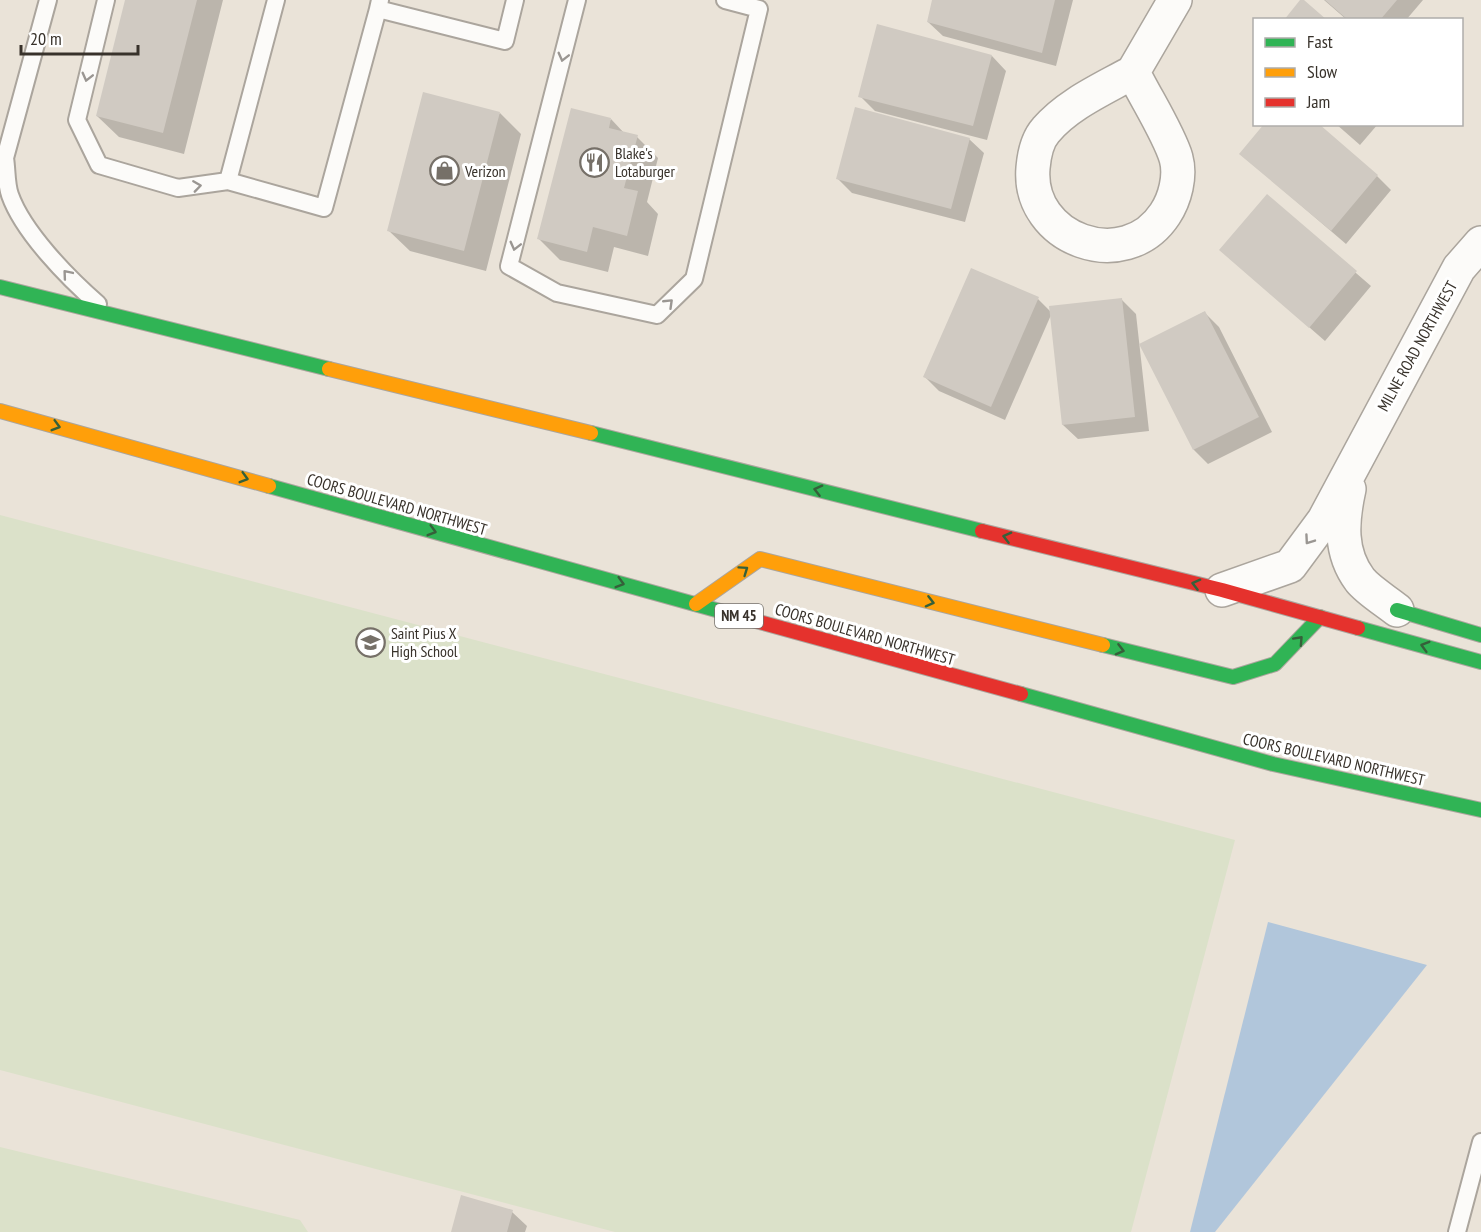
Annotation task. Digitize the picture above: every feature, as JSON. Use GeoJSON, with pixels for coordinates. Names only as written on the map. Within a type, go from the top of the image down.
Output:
{"type":"FeatureCollection","features":[{"type":"Feature","properties":{"kind":"main road"},"geometry":{"type":"LineString","coordinates":[[0,287],[1222,590],[1481,662]]}},
{"type":"Feature","properties":{"kind":"main road","name":"COORS BOULEVARD NORTHWEST"},"geometry":{"type":"LineString","coordinates":[[0,411],[1273,764],[1481,810]]}},
{"type":"Feature","properties":{"kind":"main road"},"geometry":{"type":"LineString","coordinates":[[696,604],[760,559],[1233,677],[1275,664],[1320,617]]}},
{"type":"Feature","properties":{"kind":"main road"},"geometry":{"type":"LineString","coordinates":[[1397,610],[1481,635]]}},
{"type":"Feature","properties":{"kind":"street"},"geometry":{"type":"LineString","coordinates":[[1132,72],[1176,158],[1177,181],[1172,203],[1159,222],[1142,237],[1121,245],[1098,247],[1073,240],[1053,226],[1038,205],[1032,181],[1034,156],[1044,132],[1062,114],[1132,72],[1175,0]]}},
{"type":"Feature","properties":{"kind":"street","name":"MILNE ROAD NORTHWEST"},"geometry":{"type":"LineString","coordinates":[[1222,590],[1290,566],[1324,520],[1358,452],[1460,268],[1481,243]]}},
{"type":"Feature","properties":{"kind":"street","name":"MILNE ROAD NORTHWEST"},"geometry":{"type":"LineString","coordinates":[[1358,452],[1342,521],[1344,546],[1360,580],[1397,610]]}},
{"type":"Feature","properties":{"kind":"lane"},"geometry":{"type":"LineString","coordinates":[[48,0],[3,162],[9,192],[17,212],[76,285],[110,314]]}},
{"type":"Feature","properties":{"kind":"lane"},"geometry":{"type":"LineString","coordinates":[[106,0],[77,120],[99,165],[178,188],[228,182],[324,208],[379,4],[505,41],[515,0]]}},
{"type":"Feature","properties":{"kind":"lane"},"geometry":{"type":"LineString","coordinates":[[228,182],[276,0]]}},
{"type":"Feature","properties":{"kind":"lane"},"geometry":{"type":"LineString","coordinates":[[577,0],[509,266],[557,293],[657,315],[693,279],[760,4],[725,0]]}},
{"type":"Feature","properties":{"kind":"lane"},"geometry":{"type":"LineString","coordinates":[[1457,1232],[1481,1142]]}},
{"type":"Feature","properties":{"kind":"green space","name":"Saint Pius X High School"},"geometry":{"type":"Polygon","coordinates":[[[0,515],[1235,840],[1131,1232],[615,1232],[0,1070],[0,515]]]}},
{"type":"Feature","properties":{"kind":"green space"},"geometry":{"type":"Polygon","coordinates":[[[0,1147],[300,1220],[308,1232],[0,1232],[0,1147]]]}},
{"type":"Feature","properties":{"kind":"water"},"geometry":{"type":"Polygon","coordinates":[[[1268,922],[1427,965],[1215,1232],[1190,1232],[1268,922]]]}},
{"type":"Feature","properties":{"kind":"building"},"geometry":{"type":"Polygon","coordinates":[[[125,0],[197,0],[163,133],[96,116],[125,0]]]}},
{"type":"Feature","properties":{"kind":"building"},"geometry":{"type":"Polygon","coordinates":[[[932,0],[1055,0],[1042,53],[927,22],[932,0]]]}},
{"type":"Feature","properties":{"kind":"building"},"geometry":{"type":"Polygon","coordinates":[[[1300,0],[1304,0],[1325,18],[1286,18],[1300,0]]]}},
{"type":"Feature","properties":{"kind":"building"},"geometry":{"type":"Polygon","coordinates":[[[1325,0],[1397,0],[1382,18],[1346,18],[1325,0]]]}},
{"type":"Feature","properties":{"kind":"building"},"geometry":{"type":"Polygon","coordinates":[[[877,24],[992,55],[973,126],[858,97],[877,24]]]}},
{"type":"Feature","properties":{"kind":"building","name":"Verizon"},"geometry":{"type":"Polygon","coordinates":[[[423,92],[500,112],[464,251],[387,231],[423,92]]]}},
{"type":"Feature","properties":{"kind":"building"},"geometry":{"type":"Polygon","coordinates":[[[855,107],[970,138],[951,209],[836,179],[855,107]]]}},
{"type":"Feature","properties":{"kind":"building","name":"Blake's Lotaburger"},"geometry":{"type":"Polygon","coordinates":[[[571,108],[611,118],[609,128],[638,135],[624,188],[638,191],[627,236],[593,227],[587,252],[537,239],[571,108]]]}},
{"type":"Feature","properties":{"kind":"building"},"geometry":{"type":"Polygon","coordinates":[[[1262,126],[1321,126],[1378,175],[1331,231],[1239,154],[1262,126]]]}},
{"type":"Feature","properties":{"kind":"building"},"geometry":{"type":"Polygon","coordinates":[[[1267,194],[1357,271],[1309,328],[1219,250],[1267,194]]]}},
{"type":"Feature","properties":{"kind":"building"},"geometry":{"type":"Polygon","coordinates":[[[971,268],[1039,297],[991,407],[923,377],[971,268]]]}},
{"type":"Feature","properties":{"kind":"building"},"geometry":{"type":"Polygon","coordinates":[[[1122,298],[1135,417],[1062,425],[1049,306],[1122,298]]]}},
{"type":"Feature","properties":{"kind":"building"},"geometry":{"type":"Polygon","coordinates":[[[1205,311],[1259,417],[1193,450],[1139,344],[1205,311]]]}},
{"type":"Feature","properties":{"kind":"building"},"geometry":{"type":"Polygon","coordinates":[[[461,1195],[513,1210],[507,1232],[451,1232],[461,1195]]]}},
{"type":"Feature","properties":{"kind":"traffic: fast"},"geometry":{"type":"LineString","coordinates":[[0,287],[329,369]]}},
{"type":"Feature","properties":{"kind":"traffic: fast"},"geometry":{"type":"LineString","coordinates":[[591,433],[982,531]]}},
{"type":"Feature","properties":{"kind":"traffic: fast"},"geometry":{"type":"LineString","coordinates":[[269,486],[745,618]]}},
{"type":"Feature","properties":{"kind":"traffic: fast"},"geometry":{"type":"LineString","coordinates":[[1397,610],[1481,635]]}},
{"type":"Feature","properties":{"kind":"traffic: fast"},"geometry":{"type":"LineString","coordinates":[[1103,645],[1233,677],[1275,664],[1320,617]]}},
{"type":"Feature","properties":{"kind":"traffic: fast"},"geometry":{"type":"LineString","coordinates":[[1358,628],[1481,662]]}},
{"type":"Feature","properties":{"kind":"traffic: fast"},"geometry":{"type":"LineString","coordinates":[[1021,694],[1273,764],[1481,810]]}},
{"type":"Feature","properties":{"kind":"traffic: slow"},"geometry":{"type":"LineString","coordinates":[[329,369],[591,433]]}},
{"type":"Feature","properties":{"kind":"traffic: slow"},"geometry":{"type":"LineString","coordinates":[[0,411],[269,486]]}},
{"type":"Feature","properties":{"kind":"traffic: slow"},"geometry":{"type":"LineString","coordinates":[[696,604],[760,559],[1103,645]]}},
{"type":"Feature","properties":{"kind":"traffic: jam"},"geometry":{"type":"LineString","coordinates":[[982,531],[1222,590],[1358,628]]}},
{"type":"Feature","properties":{"kind":"traffic: jam"},"geometry":{"type":"LineString","coordinates":[[745,618],[1021,694]]}},
{"type":"Feature","properties":{"kind":"place","name":"Blake's Lotaburger"},"geometry":{"type":"Point","coordinates":[594,162]}},
{"type":"Feature","properties":{"kind":"place","name":"Verizon"},"geometry":{"type":"Point","coordinates":[444,171]}},
{"type":"Feature","properties":{"kind":"place","name":"Saint Pius X High School"},"geometry":{"type":"Point","coordinates":[370,642]}}]}
